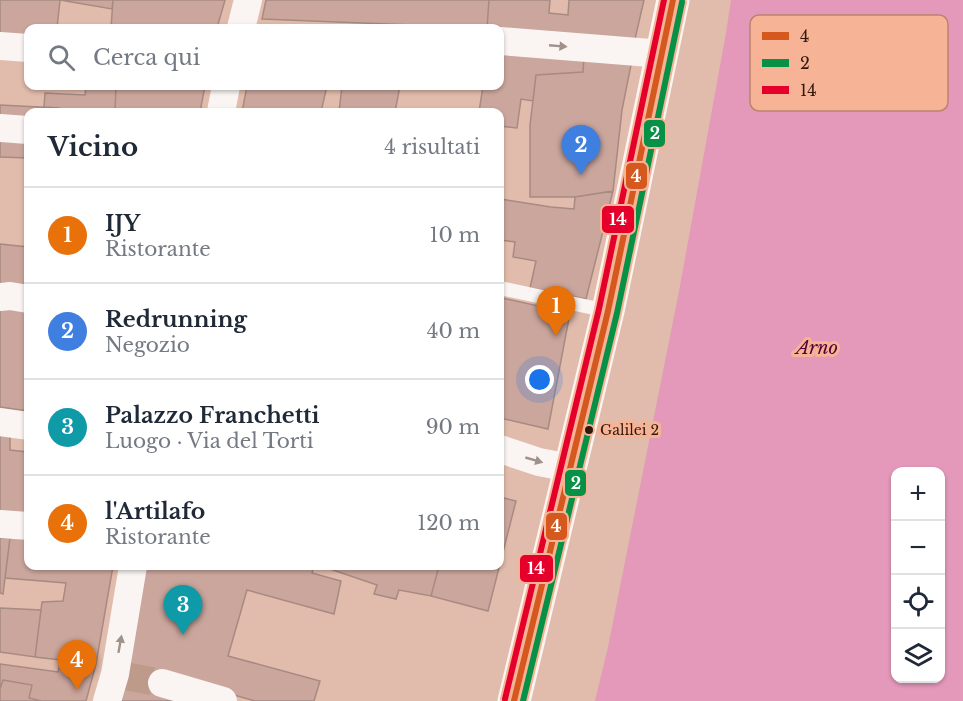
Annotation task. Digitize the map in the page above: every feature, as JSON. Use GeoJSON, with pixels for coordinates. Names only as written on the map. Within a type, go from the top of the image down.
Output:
{"type":"FeatureCollection","features":[{"type":"Feature","properties":{"kind":"street"},"geometry":{"type":"LineString","coordinates":[[242,24],[248,0]]}},
{"type":"Feature","properties":{"kind":"street"},"geometry":{"type":"LineString","coordinates":[[514,701],[608,310],[673,0]]}},
{"type":"Feature","properties":{"kind":"street"},"geometry":{"type":"LineString","coordinates":[[504,41],[663,54]]}},
{"type":"Feature","properties":{"kind":"street"},"geometry":{"type":"LineString","coordinates":[[0,46],[24,48]]}},
{"type":"Feature","properties":{"kind":"street"},"geometry":{"type":"LineString","coordinates":[[222,108],[225,90]]}},
{"type":"Feature","properties":{"kind":"street"},"geometry":{"type":"LineString","coordinates":[[0,128],[24,130]]}},
{"type":"Feature","properties":{"kind":"street"},"geometry":{"type":"LineString","coordinates":[[0,297],[24,298]]}},
{"type":"Feature","properties":{"kind":"street"},"geometry":{"type":"LineString","coordinates":[[0,422],[24,425]]}},
{"type":"Feature","properties":{"kind":"street"},"geometry":{"type":"LineString","coordinates":[[504,450],[539,462],[570,468]]}},
{"type":"Feature","properties":{"kind":"street"},"geometry":{"type":"LineString","coordinates":[[0,524],[24,526]]}},
{"type":"Feature","properties":{"kind":"street"},"geometry":{"type":"LineString","coordinates":[[107,701],[120,675],[133,570]]}},
{"type":"Feature","properties":{"kind":"street"},"geometry":{"type":"LineString","coordinates":[[162,683],[223,701]]}},
{"type":"Feature","properties":{"kind":"lane"},"geometry":{"type":"LineString","coordinates":[[504,289],[608,310]]}},
{"type":"Feature","properties":{"kind":"water","name":"Arno"},"geometry":{"type":"Polygon","coordinates":[[[731,0],[963,0],[963,701],[595,701],[608,647],[680,286],[731,0]]]}},
{"type":"Feature","properties":{"kind":"building"},"geometry":{"type":"Polygon","coordinates":[[[0,0],[60,0],[57,24],[24,24],[24,36],[0,36],[0,0]]]}},
{"type":"Feature","properties":{"kind":"building"},"geometry":{"type":"Polygon","coordinates":[[[60,0],[113,0],[112,9],[60,0]]]}},
{"type":"Feature","properties":{"kind":"building"},"geometry":{"type":"Polygon","coordinates":[[[113,0],[225,0],[218,24],[111,24],[113,0]]]}},
{"type":"Feature","properties":{"kind":"building"},"geometry":{"type":"Polygon","coordinates":[[[266,0],[489,0],[487,24],[387,24],[262,19],[266,0]]]}},
{"type":"Feature","properties":{"kind":"building"},"geometry":{"type":"Polygon","coordinates":[[[489,0],[550,0],[549,13],[568,15],[569,0],[644,0],[635,39],[504,29],[504,24],[487,24],[489,0]]]}},
{"type":"Feature","properties":{"kind":"building"},"geometry":{"type":"Polygon","coordinates":[[[504,54],[584,55],[583,72],[536,75],[533,101],[521,99],[517,128],[504,126],[504,108],[480,108],[482,90],[504,90],[504,54]]]}},
{"type":"Feature","properties":{"kind":"building"},"geometry":{"type":"Polygon","coordinates":[[[584,55],[632,60],[622,110],[613,191],[575,197],[530,197],[530,125],[536,75],[583,72],[584,55]]]}},
{"type":"Feature","properties":{"kind":"building"},"geometry":{"type":"Polygon","coordinates":[[[86,90],[116,90],[115,108],[44,107],[45,93],[85,95],[86,90]]]}},
{"type":"Feature","properties":{"kind":"building"},"geometry":{"type":"Polygon","coordinates":[[[116,90],[204,90],[201,108],[115,108],[116,90]]]}},
{"type":"Feature","properties":{"kind":"building"},"geometry":{"type":"Polygon","coordinates":[[[246,90],[326,90],[322,108],[243,108],[246,90]]]}},
{"type":"Feature","properties":{"kind":"building"},"geometry":{"type":"Polygon","coordinates":[[[342,90],[399,90],[396,108],[339,108],[342,90]]]}},
{"type":"Feature","properties":{"kind":"building"},"geometry":{"type":"Polygon","coordinates":[[[0,105],[59,108],[24,108],[24,119],[0,118],[0,105]]]}},
{"type":"Feature","properties":{"kind":"building"},"geometry":{"type":"Polygon","coordinates":[[[0,140],[24,141],[24,158],[0,157],[0,140]]]}},
{"type":"Feature","properties":{"kind":"building"},"geometry":{"type":"Polygon","coordinates":[[[613,191],[586,299],[530,288],[536,261],[513,257],[515,242],[504,241],[504,200],[574,209],[575,197],[613,191]]]}},
{"type":"Feature","properties":{"kind":"building"},"geometry":{"type":"Polygon","coordinates":[[[0,244],[24,247],[24,286],[0,283],[0,244]]]}},
{"type":"Feature","properties":{"kind":"building"},"geometry":{"type":"Polygon","coordinates":[[[504,298],[570,313],[548,429],[504,419],[504,298]]]}},
{"type":"Feature","properties":{"kind":"building"},"geometry":{"type":"Polygon","coordinates":[[[0,307],[24,310],[24,410],[0,407],[0,307]]]}},
{"type":"Feature","properties":{"kind":"building"},"geometry":{"type":"Polygon","coordinates":[[[0,430],[10,432],[10,450],[24,452],[24,513],[0,512],[0,430]]]}},
{"type":"Feature","properties":{"kind":"building"},"geometry":{"type":"Polygon","coordinates":[[[504,498],[516,501],[504,548],[504,498]]]}},
{"type":"Feature","properties":{"kind":"building"},"geometry":{"type":"Polygon","coordinates":[[[0,538],[10,538],[3,594],[0,593],[0,538]]]}},
{"type":"Feature","properties":{"kind":"building"},"geometry":{"type":"Polygon","coordinates":[[[10,538],[24,539],[24,570],[112,570],[96,664],[35,657],[42,602],[63,601],[66,583],[5,578],[10,538]]]}},
{"type":"Feature","properties":{"kind":"building"},"geometry":{"type":"Polygon","coordinates":[[[145,570],[313,570],[312,573],[341,581],[334,614],[247,590],[228,656],[320,681],[314,701],[255,701],[164,675],[160,689],[124,683],[145,570]]]}},
{"type":"Feature","properties":{"kind":"building"},"geometry":{"type":"Polygon","coordinates":[[[333,570],[438,570],[431,596],[399,590],[396,599],[374,594],[377,585],[333,570]]]}},
{"type":"Feature","properties":{"kind":"building"},"geometry":{"type":"Polygon","coordinates":[[[438,570],[498,570],[488,611],[431,596],[438,570]]]}},
{"type":"Feature","properties":{"kind":"building"},"geometry":{"type":"Polygon","coordinates":[[[0,608],[41,610],[35,657],[0,652],[0,608]]]}},
{"type":"Feature","properties":{"kind":"building"},"geometry":{"type":"Polygon","coordinates":[[[61,660],[96,664],[86,701],[41,701],[29,698],[32,685],[3,680],[0,689],[0,664],[58,672],[61,660]]]}},
{"type":"Feature","properties":{"kind":"building"},"geometry":{"type":"Polygon","coordinates":[[[3,680],[32,685],[29,698],[41,701],[0,701],[3,680]]]}},
{"type":"Feature","properties":{"kind":"building"},"geometry":{"type":"Polygon","coordinates":[[[124,683],[160,689],[204,701],[119,701],[124,683]]]}},
{"type":"Feature","properties":{"kind":"tunnel"},"geometry":{"type":"LineString","coordinates":[[125,676],[162,683]]}},
{"type":"Feature","properties":{"kind":"transit line","name":"14"},"geometry":{"type":"LineString","coordinates":[[505,699],[599,309],[664,0]]}},
{"type":"Feature","properties":{"kind":"transit line","name":"4"},"geometry":{"type":"LineString","coordinates":[[514,701],[608,311],[673,0]]}},
{"type":"Feature","properties":{"kind":"transit line","name":"2"},"geometry":{"type":"LineString","coordinates":[[523,701],[617,313],[682,2]]}},
{"type":"Feature","properties":{"kind":"place","name":"Redrunning"},"geometry":{"type":"Point","coordinates":[581,175]}},
{"type":"Feature","properties":{"kind":"place","name":"IJY"},"geometry":{"type":"Point","coordinates":[556,336]}},
{"type":"Feature","properties":{"kind":"place","name":"Galilei 2"},"geometry":{"type":"Point","coordinates":[589,430]}},
{"type":"Feature","properties":{"kind":"place","name":"Palazzo Franchetti"},"geometry":{"type":"Point","coordinates":[183,635]}},
{"type":"Feature","properties":{"kind":"place","name":"l'Artilafo"},"geometry":{"type":"Point","coordinates":[77,690]}}]}
